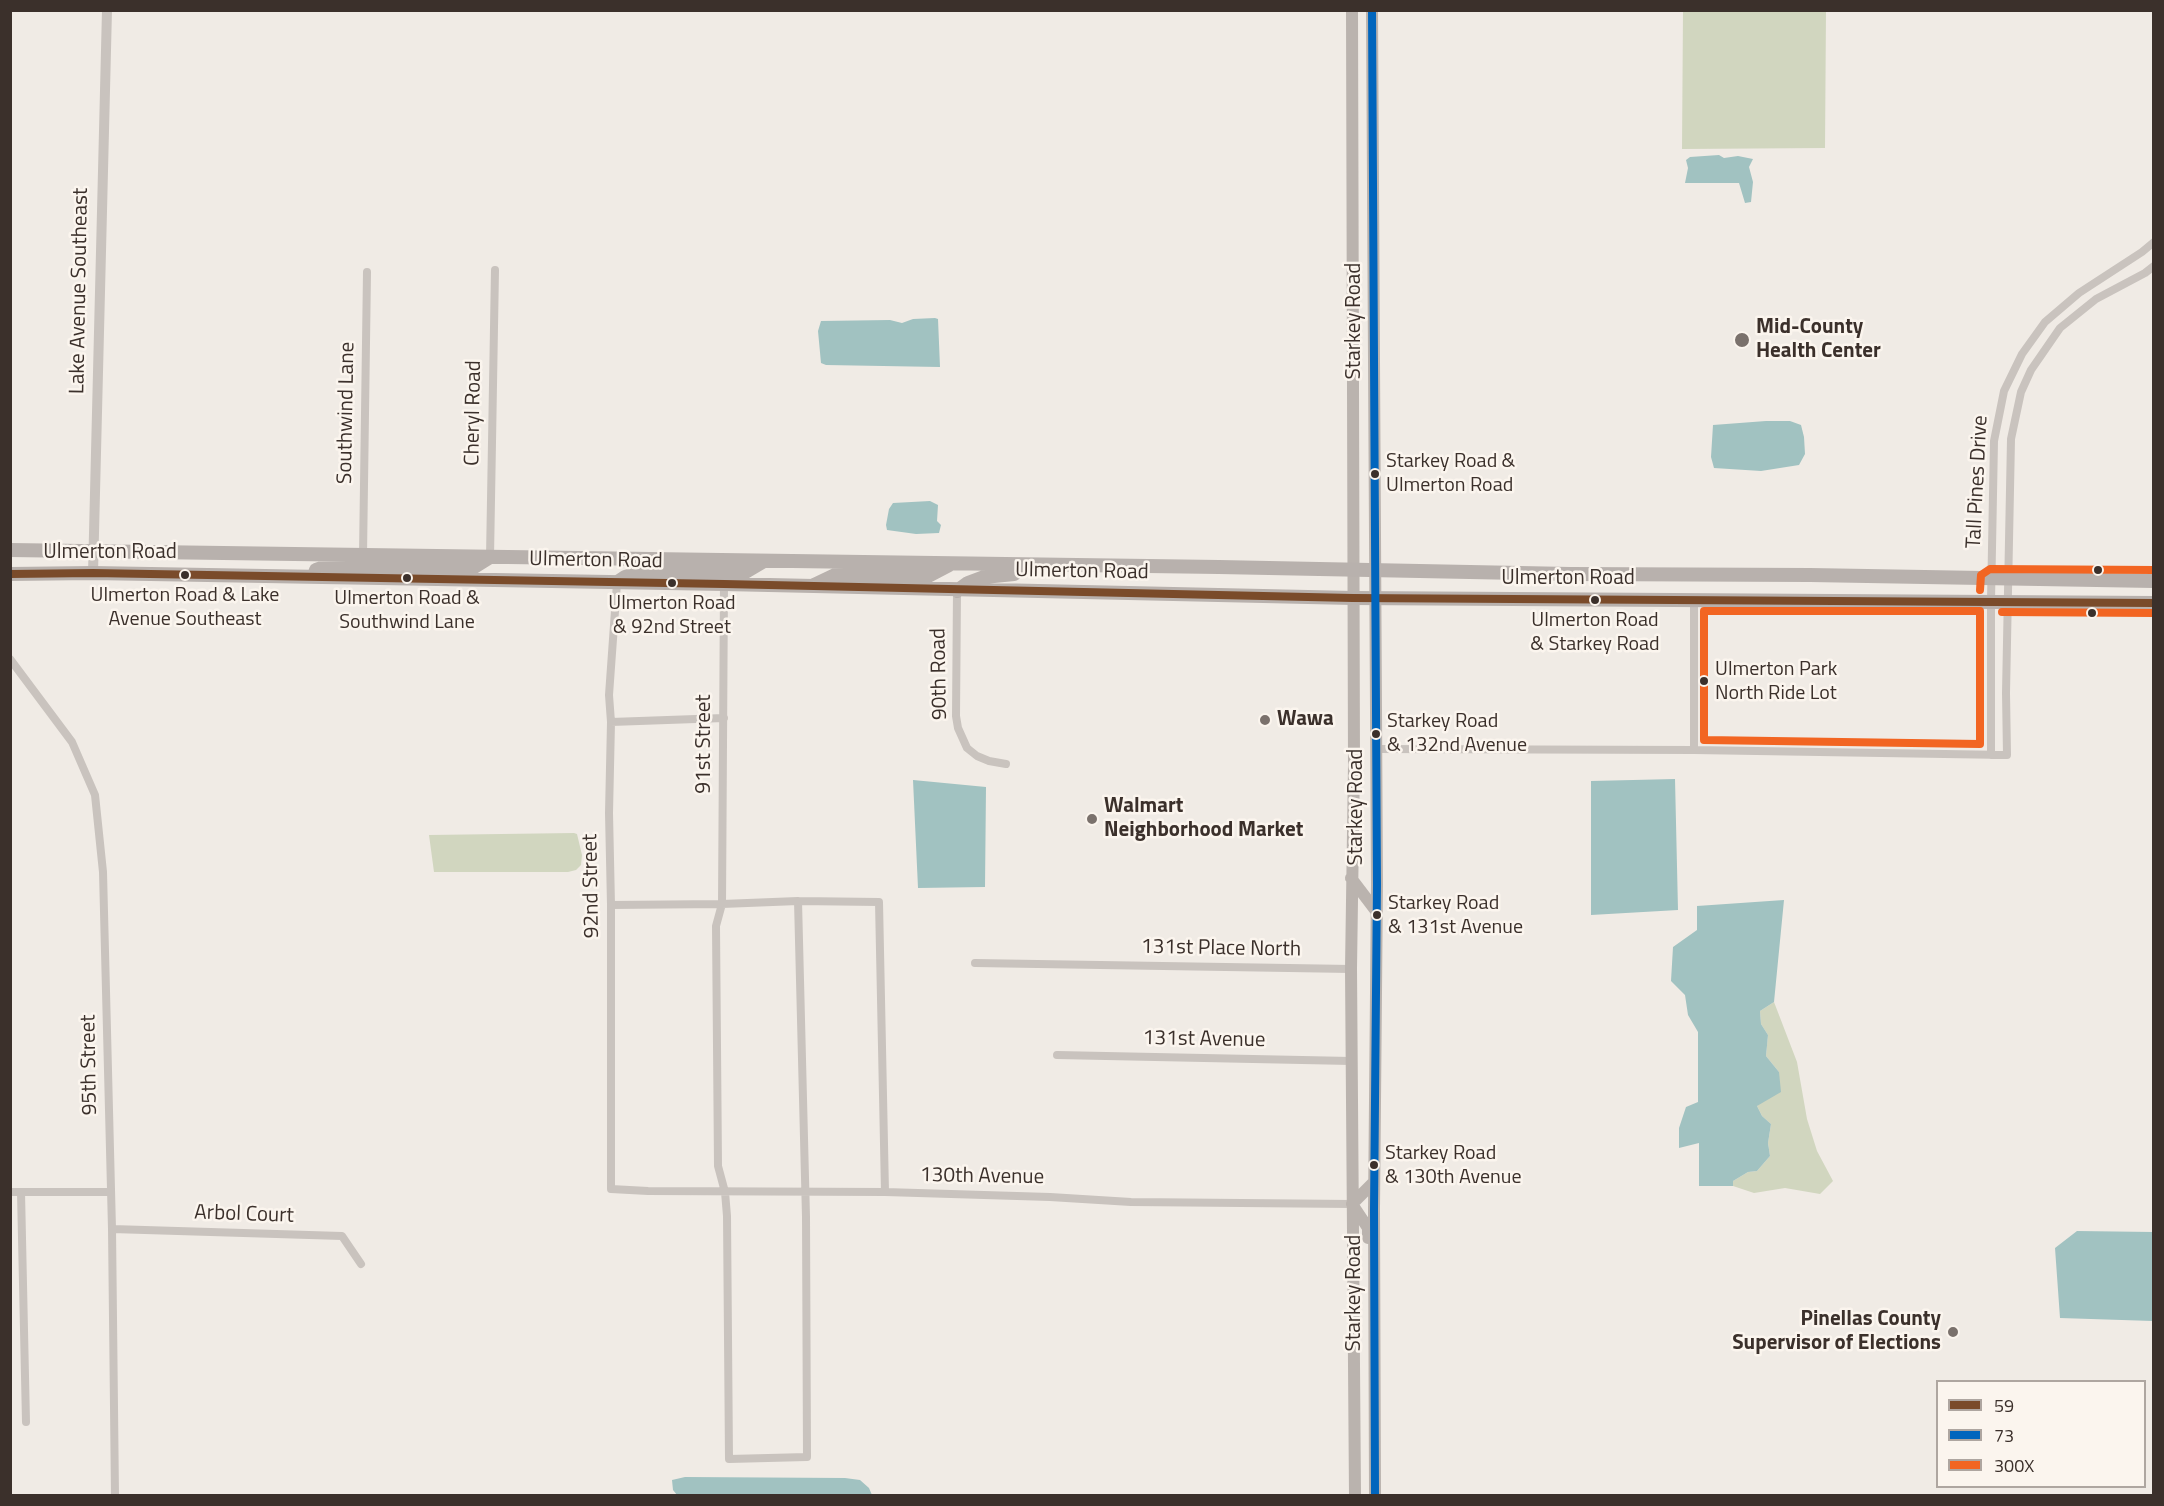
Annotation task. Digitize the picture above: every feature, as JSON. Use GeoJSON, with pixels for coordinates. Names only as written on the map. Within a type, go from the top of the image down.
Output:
{"type":"FeatureCollection","features":[{"type":"Feature","properties":{"kind":"main road","name":"Starkey Road"},"geometry":{"type":"LineString","coordinates":[[1352,10],[1351,969],[1355,1496]]}},
{"type":"Feature","properties":{"kind":"main road","name":"Starkey Road"},"geometry":{"type":"LineString","coordinates":[[1372,10],[1376,598],[1375,1496]]}},
{"type":"Feature","properties":{"kind":"main road","name":"Ulmerton Road"},"geometry":{"type":"LineString","coordinates":[[10,550],[2154,581]]}},
{"type":"Feature","properties":{"kind":"main road"},"geometry":{"type":"LineString","coordinates":[[314,577],[316,570],[325,567],[465,568],[474,567],[490,557]]}},
{"type":"Feature","properties":{"kind":"main road"},"geometry":{"type":"LineString","coordinates":[[616,583],[625,577],[643,572],[742,574],[764,561]]}},
{"type":"Feature","properties":{"kind":"main road"},"geometry":{"type":"LineString","coordinates":[[810,587],[835,575],[928,576],[954,563]]}},
{"type":"Feature","properties":{"kind":"main road"},"geometry":{"type":"LineString","coordinates":[[957,591],[968,583],[984,577],[1014,574],[1025,565]]}},
{"type":"Feature","properties":{"kind":"main road","name":"Ulmerton Road"},"geometry":{"type":"LineString","coordinates":[[10,574],[93,573],[724,584],[957,591],[1353,598],[2154,603]]}},
{"type":"Feature","properties":{"kind":"main road"},"geometry":{"type":"LineString","coordinates":[[1352,878],[1376,911]]}},
{"type":"Feature","properties":{"kind":"main road"},"geometry":{"type":"LineString","coordinates":[[1374,1182],[1352,1204],[1368,1228],[1368,1283],[1374,1291]]}},
{"type":"Feature","properties":{"kind":"street","name":"Lake Avenue Southeast"},"geometry":{"type":"LineString","coordinates":[[93,573],[106,10]]}},
{"type":"Feature","properties":{"kind":"street","name":"Tall Pines Drive"},"geometry":{"type":"LineString","coordinates":[[2154,242],[2061,306],[2035,335],[2013,371],[2004,391],[1994,441],[1990,602],[1991,754],[2007,754],[2007,602],[2011,439],[2021,392],[2031,370],[2060,328],[2096,299],[2154,266]]}},
{"type":"Feature","properties":{"kind":"street","name":"Cheryl Road"},"geometry":{"type":"LineString","coordinates":[[490,557],[495,270]]}},
{"type":"Feature","properties":{"kind":"street","name":"Southwind Lane"},"geometry":{"type":"LineString","coordinates":[[363,555],[367,272]]}},
{"type":"Feature","properties":{"kind":"street","name":"92nd Street"},"geometry":{"type":"LineString","coordinates":[[611,1189],[609,695],[616,583]]}},
{"type":"Feature","properties":{"kind":"street","name":"91st Street"},"geometry":{"type":"LineString","coordinates":[[724,584],[722,904],[716,926],[718,1166],[725,1192],[729,1459],[807,1457],[804,1193]]}},
{"type":"Feature","properties":{"kind":"street","name":"90th Road"},"geometry":{"type":"LineString","coordinates":[[957,591],[956,716],[958,728],[967,748],[977,756],[989,762],[1006,764]]}},
{"type":"Feature","properties":{"kind":"street"},"geometry":{"type":"LineString","coordinates":[[1694,600],[1694,750]]}},
{"type":"Feature","properties":{"kind":"street","name":"95th Street"},"geometry":{"type":"LineString","coordinates":[[10,659],[72,742],[95,795],[103,872],[112,1229],[115,1496]]}},
{"type":"Feature","properties":{"kind":"street"},"geometry":{"type":"LineString","coordinates":[[610,723],[724,718]]}},
{"type":"Feature","properties":{"kind":"street"},"geometry":{"type":"LineString","coordinates":[[1376,749],[1991,754]]}},
{"type":"Feature","properties":{"kind":"street"},"geometry":{"type":"LineString","coordinates":[[798,901],[804,1193]]}},
{"type":"Feature","properties":{"kind":"street"},"geometry":{"type":"LineString","coordinates":[[611,905],[798,901],[879,902],[885,1192]]}},
{"type":"Feature","properties":{"kind":"street","name":"131st Place North"},"geometry":{"type":"LineString","coordinates":[[975,963],[1351,969]]}},
{"type":"Feature","properties":{"kind":"street","name":"131st Avenue"},"geometry":{"type":"LineString","coordinates":[[1057,1055],[1352,1061]]}},
{"type":"Feature","properties":{"kind":"street","name":"130th Avenue"},"geometry":{"type":"LineString","coordinates":[[611,1189],[804,1193],[885,1192],[1131,1202],[1352,1204]]}},
{"type":"Feature","properties":{"kind":"street"},"geometry":{"type":"LineString","coordinates":[[10,1192],[111,1192]]}},
{"type":"Feature","properties":{"kind":"street"},"geometry":{"type":"LineString","coordinates":[[21,1192],[26,1422]]}},
{"type":"Feature","properties":{"kind":"street","name":"Arbol Court"},"geometry":{"type":"LineString","coordinates":[[112,1229],[342,1236],[361,1264]]}},
{"type":"Feature","properties":{"kind":"green space"},"geometry":{"type":"Polygon","coordinates":[[[1683,11],[1826,11],[1825,148],[1682,149],[1683,11]]]}},
{"type":"Feature","properties":{"kind":"green space"},"geometry":{"type":"Polygon","coordinates":[[[577,834],[582,855],[581,865],[576,870],[568,872],[434,872],[429,835],[577,834]]]}},
{"type":"Feature","properties":{"kind":"green space"},"geometry":{"type":"Polygon","coordinates":[[[1774,1002],[1797,1062],[1807,1119],[1817,1151],[1833,1181],[1820,1194],[1785,1188],[1754,1193],[1733,1186],[1733,1181],[1748,1172],[1757,1171],[1770,1156],[1768,1143],[1771,1124],[1762,1116],[1757,1106],[1779,1072],[1766,1056],[1768,1035],[1761,1024],[1760,1011],[1774,1002]]]}},
{"type":"Feature","properties":{"kind":"water"},"geometry":{"type":"Polygon","coordinates":[[[1719,155],[1724,158],[1738,156],[1753,159],[1749,167],[1753,182],[1751,202],[1745,203],[1739,183],[1685,183],[1688,168],[1686,160],[1690,157],[1719,155]]]}},
{"type":"Feature","properties":{"kind":"water"},"geometry":{"type":"Polygon","coordinates":[[[913,319],[938,319],[940,367],[826,365],[821,363],[818,331],[821,321],[890,320],[902,323],[913,319]]]}},
{"type":"Feature","properties":{"kind":"water"},"geometry":{"type":"Polygon","coordinates":[[[1790,421],[1801,425],[1805,454],[1799,465],[1761,471],[1714,468],[1711,457],[1713,425],[1790,421]]]}},
{"type":"Feature","properties":{"kind":"water"},"geometry":{"type":"Polygon","coordinates":[[[930,501],[938,505],[937,521],[941,525],[939,533],[916,534],[887,530],[889,509],[893,503],[930,501]]]}},
{"type":"Feature","properties":{"kind":"water"},"geometry":{"type":"Polygon","coordinates":[[[1675,779],[1678,910],[1591,915],[1591,781],[1675,779]]]}},
{"type":"Feature","properties":{"kind":"water"},"geometry":{"type":"Polygon","coordinates":[[[913,780],[986,787],[985,887],[918,888],[913,780]]]}},
{"type":"Feature","properties":{"kind":"water"},"geometry":{"type":"Polygon","coordinates":[[[1784,900],[1774,1002],[1760,1011],[1761,1024],[1768,1035],[1766,1056],[1779,1072],[1781,1092],[1757,1106],[1762,1116],[1771,1124],[1768,1143],[1770,1156],[1757,1171],[1748,1172],[1733,1181],[1733,1186],[1699,1186],[1699,1143],[1679,1148],[1679,1128],[1686,1107],[1698,1102],[1698,1032],[1688,1015],[1685,995],[1671,981],[1673,947],[1697,930],[1697,906],[1784,900]]]}},
{"type":"Feature","properties":{"kind":"water"},"geometry":{"type":"Polygon","coordinates":[[[2077,1231],[2153,1232],[2153,1321],[2060,1318],[2055,1248],[2077,1231]]]}},
{"type":"Feature","properties":{"kind":"water"},"geometry":{"type":"Polygon","coordinates":[[[685,1477],[845,1478],[860,1480],[869,1488],[872,1495],[677,1495],[673,1490],[672,1480],[685,1477]]]}},
{"type":"Feature","properties":{"kind":"transit line","name":"73"},"geometry":{"type":"LineString","coordinates":[[1372,10],[1377,884],[1374,1209],[1375,1496]]}},
{"type":"Feature","properties":{"kind":"transit line","name":"300X"},"geometry":{"type":"LineString","coordinates":[[1980,590],[1981,575],[1990,569],[2154,570]]}},
{"type":"Feature","properties":{"kind":"transit line","name":"59"},"geometry":{"type":"LineString","coordinates":[[10,574],[93,573],[724,584],[1353,598],[2154,603]]}},
{"type":"Feature","properties":{"kind":"transit line","name":"300X"},"geometry":{"type":"LineString","coordinates":[[1704,611],[1980,611],[1980,744],[1704,740],[1704,611]]}},
{"type":"Feature","properties":{"kind":"transit line","name":"300X"},"geometry":{"type":"LineString","coordinates":[[2002,612],[2154,613]]}},
{"type":"Feature","properties":{"kind":"place","name":"Mid-County Health Center"},"geometry":{"type":"Point","coordinates":[1742,340]}},
{"type":"Feature","properties":{"kind":"place","name":"Starkey Road & Ulmerton Road"},"geometry":{"type":"Point","coordinates":[1375,474]}},
{"type":"Feature","properties":{"kind":"place","name":"Ulmerton Road & Lake Avenue Southeast"},"geometry":{"type":"Point","coordinates":[185,575]}},
{"type":"Feature","properties":{"kind":"place","name":"Ulmerton Road & Southwind Lane"},"geometry":{"type":"Point","coordinates":[407,578]}},
{"type":"Feature","properties":{"kind":"place","name":"Ulmerton Road & 92nd Street"},"geometry":{"type":"Point","coordinates":[672,583]}},
{"type":"Feature","properties":{"kind":"place","name":"Ulmerton Road & Starkey Road"},"geometry":{"type":"Point","coordinates":[1595,600]}},
{"type":"Feature","properties":{"kind":"place","name":"Ulmerton Park North Ride Lot"},"geometry":{"type":"Point","coordinates":[1704,681]}},
{"type":"Feature","properties":{"kind":"place","name":"Wawa"},"geometry":{"type":"Point","coordinates":[1265,720]}},
{"type":"Feature","properties":{"kind":"place","name":"Starkey Road & 132nd Avenue"},"geometry":{"type":"Point","coordinates":[1376,734]}},
{"type":"Feature","properties":{"kind":"place","name":"Walmart Neighborhood Market"},"geometry":{"type":"Point","coordinates":[1092,819]}},
{"type":"Feature","properties":{"kind":"place","name":"Starkey Road & 131st Avenue"},"geometry":{"type":"Point","coordinates":[1377,915]}},
{"type":"Feature","properties":{"kind":"place","name":"Starkey Road & 130th Avenue"},"geometry":{"type":"Point","coordinates":[1374,1165]}},
{"type":"Feature","properties":{"kind":"place","name":"Pinellas County Supervisor of Elections"},"geometry":{"type":"Point","coordinates":[1953,1332]}}]}
